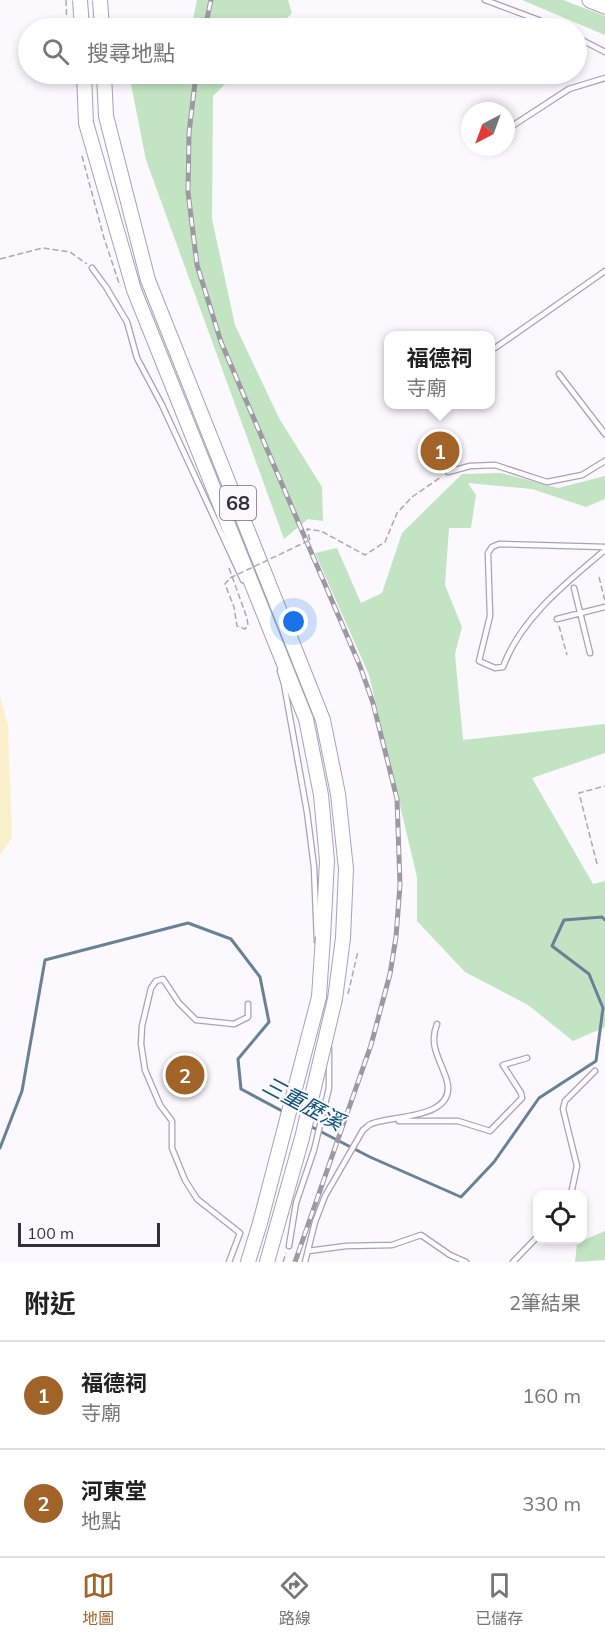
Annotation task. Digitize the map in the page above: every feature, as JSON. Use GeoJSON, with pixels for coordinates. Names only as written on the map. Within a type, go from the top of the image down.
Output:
{"type":"FeatureCollection","features":[{"type":"Feature","properties":{"kind":"highway"},"geometry":{"type":"LineString","coordinates":[[80,0],[81,18]]}},
{"type":"Feature","properties":{"kind":"highway"},"geometry":{"type":"LineString","coordinates":[[100,0],[101,18]]}},
{"type":"Feature","properties":{"kind":"highway"},"geometry":{"type":"LineString","coordinates":[[590,0],[605,6]]}},
{"type":"Feature","properties":{"kind":"highway","name":"68"},"geometry":{"type":"LineString","coordinates":[[84,84],[86,123],[134,290],[306,719],[321,795],[327,861],[319,997],[248,1262]]}},
{"type":"Feature","properties":{"kind":"highway","name":"68"},"geometry":{"type":"LineString","coordinates":[[104,84],[106,116],[148,280],[323,720],[338,794],[346,869],[343,938],[335,999],[302,1138],[267,1262]]}},
{"type":"Feature","properties":{"kind":"lane"},"geometry":{"type":"LineString","coordinates":[[485,0],[533,18]]}},
{"type":"Feature","properties":{"kind":"lane"},"geometry":{"type":"LineString","coordinates":[[587,43],[605,52]]}},
{"type":"Feature","properties":{"kind":"lane"},"geometry":{"type":"LineString","coordinates":[[587,84],[605,78]]}},
{"type":"Feature","properties":{"kind":"lane"},"geometry":{"type":"LineString","coordinates":[[515,124],[569,89],[585,84]]}},
{"type":"Feature","properties":{"kind":"lane"},"geometry":{"type":"LineString","coordinates":[[92,268],[127,322],[137,358],[162,405],[227,544],[271,643],[284,684],[314,867],[315,923],[323,1006]]}},
{"type":"Feature","properties":{"kind":"lane"},"geometry":{"type":"LineString","coordinates":[[495,348],[605,271]]}},
{"type":"Feature","properties":{"kind":"lane"},"geometry":{"type":"LineString","coordinates":[[560,374],[605,434]]}},
{"type":"Feature","properties":{"kind":"lane"},"geometry":{"type":"LineString","coordinates":[[448,472],[470,466],[495,465],[547,482],[582,475],[605,461]]}},
{"type":"Feature","properties":{"kind":"lane"},"geometry":{"type":"LineString","coordinates":[[500,544],[605,549],[542,605],[510,650],[503,667],[495,668],[479,661],[490,616],[488,553],[492,547],[500,544]]}},
{"type":"Feature","properties":{"kind":"lane"},"geometry":{"type":"LineString","coordinates":[[574,588],[590,653]]}},
{"type":"Feature","properties":{"kind":"lane"},"geometry":{"type":"LineString","coordinates":[[557,619],[605,607]]}},
{"type":"Feature","properties":{"kind":"lane"},"geometry":{"type":"LineString","coordinates":[[229,1262],[240,1233],[197,1198],[185,1180],[172,1148],[172,1121],[160,1106],[145,1070],[142,1035],[151,987],[156,981],[163,979],[179,1003],[196,1020],[234,1024],[248,1017],[248,1004]]}},
{"type":"Feature","properties":{"kind":"lane"},"geometry":{"type":"LineString","coordinates":[[289,1246],[296,1203],[314,1150],[329,1088],[329,1040],[325,1017]]}},
{"type":"Feature","properties":{"kind":"lane"},"geometry":{"type":"LineString","coordinates":[[305,1262],[315,1222],[325,1196],[357,1138],[370,1124],[436,1108],[447,1094],[448,1086],[433,1041],[437,1024]]}},
{"type":"Feature","properties":{"kind":"lane"},"geometry":{"type":"LineString","coordinates":[[390,1121],[458,1120],[490,1131],[522,1098],[504,1065],[526,1058]]}},
{"type":"Feature","properties":{"kind":"lane"},"geometry":{"type":"LineString","coordinates":[[573,1190],[577,1166],[563,1109],[565,1101],[595,1071]]}},
{"type":"Feature","properties":{"kind":"lane"},"geometry":{"type":"LineString","coordinates":[[314,1150],[320,1153]]}},
{"type":"Feature","properties":{"kind":"lane"},"geometry":{"type":"LineString","coordinates":[[337,1160],[343,1163]]}},
{"type":"Feature","properties":{"kind":"lane"},"geometry":{"type":"LineString","coordinates":[[308,1251],[346,1246],[392,1245],[421,1235],[450,1255],[466,1262]]}},
{"type":"Feature","properties":{"kind":"lane"},"geometry":{"type":"LineString","coordinates":[[513,1262],[533,1240]]}},
{"type":"Feature","properties":{"kind":"path"},"geometry":{"type":"LineString","coordinates":[[66,0],[67,18]]}},
{"type":"Feature","properties":{"kind":"path"},"geometry":{"type":"LineString","coordinates":[[0,259],[43,248],[70,252],[92,268]]}},
{"type":"Feature","properties":{"kind":"path"},"geometry":{"type":"LineString","coordinates":[[227,544],[226,559],[247,618],[248,625],[245,629],[237,626],[234,607],[225,584],[230,579],[310,540],[307,529],[321,531],[365,555],[385,542],[397,513],[412,497],[448,472]]}},
{"type":"Feature","properties":{"kind":"path"},"geometry":{"type":"LineString","coordinates":[[599,577],[605,602]]}},
{"type":"Feature","properties":{"kind":"path"},"geometry":{"type":"LineString","coordinates":[[557,619],[567,655]]}},
{"type":"Feature","properties":{"kind":"path"},"geometry":{"type":"LineString","coordinates":[[597,864],[579,793],[605,786]]}},
{"type":"Feature","properties":{"kind":"path"},"geometry":{"type":"LineString","coordinates":[[283,1262],[289,1246]]}},
{"type":"Feature","properties":{"kind":"green space"},"geometry":{"type":"Polygon","coordinates":[[[197,0],[288,0],[292,13],[287,18],[193,18],[197,0]]]}},
{"type":"Feature","properties":{"kind":"green space"},"geometry":{"type":"Polygon","coordinates":[[[522,0],[563,0],[605,16],[605,35],[587,27],[587,18],[565,18],[522,0]]]}},
{"type":"Feature","properties":{"kind":"green space"},"geometry":{"type":"Polygon","coordinates":[[[131,84],[225,84],[213,96],[212,219],[235,325],[279,418],[322,487],[323,521],[308,519],[284,539],[146,160],[131,84]]]}},
{"type":"Feature","properties":{"kind":"green space"},"geometry":{"type":"Polygon","coordinates":[[[501,473],[558,488],[605,476],[605,499],[586,507],[532,489],[468,483],[476,495],[471,528],[449,528],[445,585],[462,627],[455,654],[463,740],[605,724],[605,753],[532,778],[593,884],[605,881],[605,1027],[573,1041],[528,1005],[465,972],[417,921],[417,877],[369,675],[315,553],[337,548],[361,603],[382,593],[402,533],[462,474],[501,473]]]}},
{"type":"Feature","properties":{"kind":"green space"},"geometry":{"type":"Polygon","coordinates":[[[605,1231],[605,1260],[575,1262],[577,1244],[587,1244],[587,1239],[605,1231]]]}},
{"type":"Feature","properties":{"kind":"sand"},"geometry":{"type":"Polygon","coordinates":[[[0,695],[8,727],[12,838],[0,855],[0,695]]]}},
{"type":"Feature","properties":{"kind":"building"},"geometry":{"type":"Polygon","coordinates":[[[438,446],[446,452],[442,457],[434,450],[438,446]]]}},
{"type":"Feature","properties":{"kind":"building"},"geometry":{"type":"Polygon","coordinates":[[[182,1062],[198,1070],[189,1089],[172,1080],[182,1062]]]}},
{"type":"Feature","properties":{"kind":"waterway","name":"三重歷溪"},"geometry":{"type":"LineString","coordinates":[[308,1125],[370,1157],[461,1197],[494,1162],[539,1098],[596,1061],[603,1008],[589,974],[552,946],[564,920],[602,917],[605,920]]}},
{"type":"Feature","properties":{"kind":"waterway","name":"三重歷溪"},"geometry":{"type":"LineString","coordinates":[[0,1148],[22,1091],[45,960],[188,923],[231,939],[260,977],[269,1022],[238,1059],[241,1089],[284,1112]]}},
{"type":"Feature","properties":{"kind":"railway"},"geometry":{"type":"LineString","coordinates":[[207,18],[211,0]]}},
{"type":"Feature","properties":{"kind":"railway"},"geometry":{"type":"LineString","coordinates":[[195,84],[189,133],[188,192],[197,265],[221,342],[360,666],[373,703],[397,799],[400,885],[396,937],[390,974],[371,1045],[295,1262]]}},
{"type":"Feature","properties":{"kind":"place","name":"福德祠"},"geometry":{"type":"Point","coordinates":[440,451]}},
{"type":"Feature","properties":{"kind":"place","name":"河東堂"},"geometry":{"type":"Point","coordinates":[185,1075]}}]}
